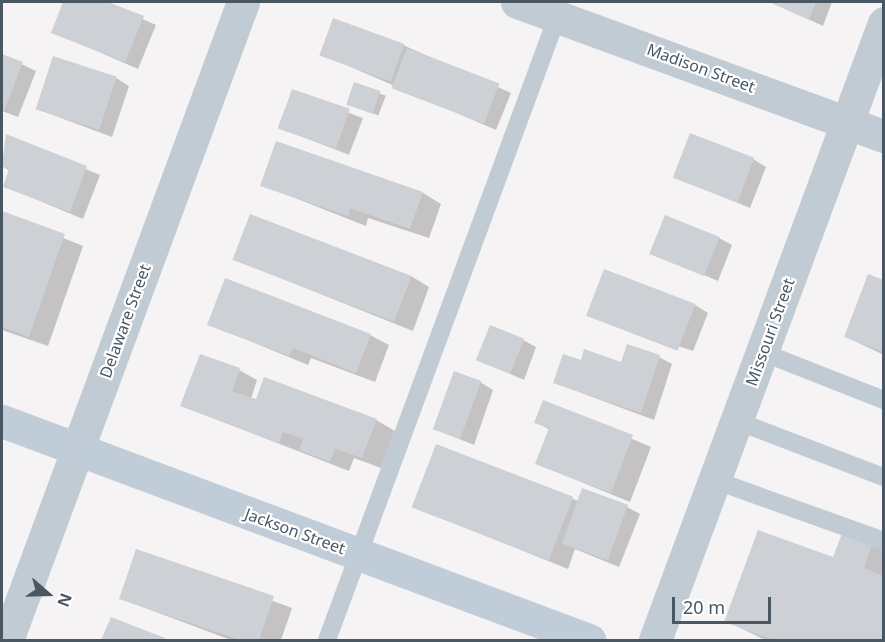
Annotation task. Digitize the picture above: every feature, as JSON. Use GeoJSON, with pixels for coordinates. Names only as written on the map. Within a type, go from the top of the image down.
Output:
{"type":"FeatureCollection","features":[{"type":"Feature","properties":{"kind":"street","name":"Delaware Street"},"geometry":{"type":"LineString","coordinates":[[7,640],[243,2]]}},
{"type":"Feature","properties":{"kind":"street","name":"Madison Street"},"geometry":{"type":"LineString","coordinates":[[517,2],[560,9],[884,136]]}},
{"type":"Feature","properties":{"kind":"street","name":"Missouri Street"},"geometry":{"type":"LineString","coordinates":[[656,640],[884,23]]}},
{"type":"Feature","properties":{"kind":"street","name":"Jackson Street"},"geometry":{"type":"LineString","coordinates":[[2,421],[589,640]]}},
{"type":"Feature","properties":{"kind":"lane"},"geometry":{"type":"LineString","coordinates":[[327,640],[560,9]]}},
{"type":"Feature","properties":{"kind":"lane"},"geometry":{"type":"LineString","coordinates":[[762,352],[884,400]]}},
{"type":"Feature","properties":{"kind":"lane"},"geometry":{"type":"LineString","coordinates":[[736,421],[884,477]]}},
{"type":"Feature","properties":{"kind":"lane"},"geometry":{"type":"LineString","coordinates":[[714,480],[884,541]]}},
{"type":"Feature","properties":{"kind":"building"},"geometry":{"type":"Polygon","coordinates":[[[63,2],[108,2],[144,16],[125,62],[51,33],[63,2]]]}},
{"type":"Feature","properties":{"kind":"building"},"geometry":{"type":"Polygon","coordinates":[[[769,2],[816,2],[809,20],[769,2]]]}},
{"type":"Feature","properties":{"kind":"building"},"geometry":{"type":"Polygon","coordinates":[[[333,18],[404,44],[391,82],[319,56],[333,18]]]}},
{"type":"Feature","properties":{"kind":"building"},"geometry":{"type":"Polygon","coordinates":[[[407,48],[499,83],[484,124],[392,88],[407,48]]]}},
{"type":"Feature","properties":{"kind":"building"},"geometry":{"type":"Polygon","coordinates":[[[2,54],[23,62],[4,111],[2,110],[2,54]]]}},
{"type":"Feature","properties":{"kind":"building"},"geometry":{"type":"Polygon","coordinates":[[[53,56],[117,77],[99,130],[36,109],[53,56]]]}},
{"type":"Feature","properties":{"kind":"building"},"geometry":{"type":"Polygon","coordinates":[[[354,82],[380,91],[373,114],[346,105],[354,82]]]}},
{"type":"Feature","properties":{"kind":"building"},"geometry":{"type":"Polygon","coordinates":[[[292,89],[350,109],[336,149],[278,129],[292,89]]]}},
{"type":"Feature","properties":{"kind":"building"},"geometry":{"type":"Polygon","coordinates":[[[690,133],[754,158],[737,203],[673,178],[690,133]]]}},
{"type":"Feature","properties":{"kind":"building"},"geometry":{"type":"Polygon","coordinates":[[[6,134],[87,166],[70,212],[3,187],[9,169],[2,166],[6,134]]]}},
{"type":"Feature","properties":{"kind":"building"},"geometry":{"type":"Polygon","coordinates":[[[276,141],[423,192],[410,229],[350,208],[348,216],[260,186],[276,141]]]}},
{"type":"Feature","properties":{"kind":"building"},"geometry":{"type":"Polygon","coordinates":[[[2,211],[65,234],[29,337],[2,327],[2,211]]]}},
{"type":"Feature","properties":{"kind":"building"},"geometry":{"type":"Polygon","coordinates":[[[250,214],[412,276],[394,322],[232,260],[250,214]]]}},
{"type":"Feature","properties":{"kind":"building"},"geometry":{"type":"Polygon","coordinates":[[[665,215],[720,237],[704,276],[649,254],[665,215]]]}},
{"type":"Feature","properties":{"kind":"building"},"geometry":{"type":"Polygon","coordinates":[[[604,269],[695,304],[678,351],[586,316],[604,269]]]}},
{"type":"Feature","properties":{"kind":"building"},"geometry":{"type":"Polygon","coordinates":[[[868,274],[884,280],[884,352],[844,337],[868,274]]]}},
{"type":"Feature","properties":{"kind":"building"},"geometry":{"type":"Polygon","coordinates":[[[225,278],[371,334],[356,373],[293,348],[289,356],[207,325],[225,278]]]}},
{"type":"Feature","properties":{"kind":"building"},"geometry":{"type":"Polygon","coordinates":[[[490,325],[524,339],[510,374],[476,360],[490,325]]]}},
{"type":"Feature","properties":{"kind":"building"},"geometry":{"type":"Polygon","coordinates":[[[627,344],[660,355],[641,413],[553,383],[563,354],[581,360],[584,349],[621,362],[627,344]]]}},
{"type":"Feature","properties":{"kind":"building"},"geometry":{"type":"Polygon","coordinates":[[[200,354],[240,368],[232,391],[256,399],[264,377],[377,419],[362,458],[335,449],[330,462],[299,450],[303,439],[283,432],[279,443],[180,406],[200,354]]]}},
{"type":"Feature","properties":{"kind":"building"},"geometry":{"type":"Polygon","coordinates":[[[454,371],[481,381],[460,439],[433,429],[454,371]]]}},
{"type":"Feature","properties":{"kind":"building"},"geometry":{"type":"Polygon","coordinates":[[[543,400],[633,435],[611,493],[535,464],[549,428],[534,423],[543,400]]]}},
{"type":"Feature","properties":{"kind":"building"},"geometry":{"type":"Polygon","coordinates":[[[436,444],[573,497],[549,560],[412,507],[436,444]]]}},
{"type":"Feature","properties":{"kind":"building"},"geometry":{"type":"Polygon","coordinates":[[[582,488],[628,505],[608,560],[562,543],[582,488]]]}},
{"type":"Feature","properties":{"kind":"building"},"geometry":{"type":"Polygon","coordinates":[[[758,530],[833,557],[843,531],[873,542],[864,568],[884,576],[884,640],[774,640],[724,622],[758,530]]]}},
{"type":"Feature","properties":{"kind":"building"},"geometry":{"type":"Polygon","coordinates":[[[136,549],[274,596],[259,640],[240,640],[119,599],[136,549]]]}},
{"type":"Feature","properties":{"kind":"building"},"geometry":{"type":"Polygon","coordinates":[[[111,617],[165,638],[165,640],[101,640],[111,617]]]}}]}
